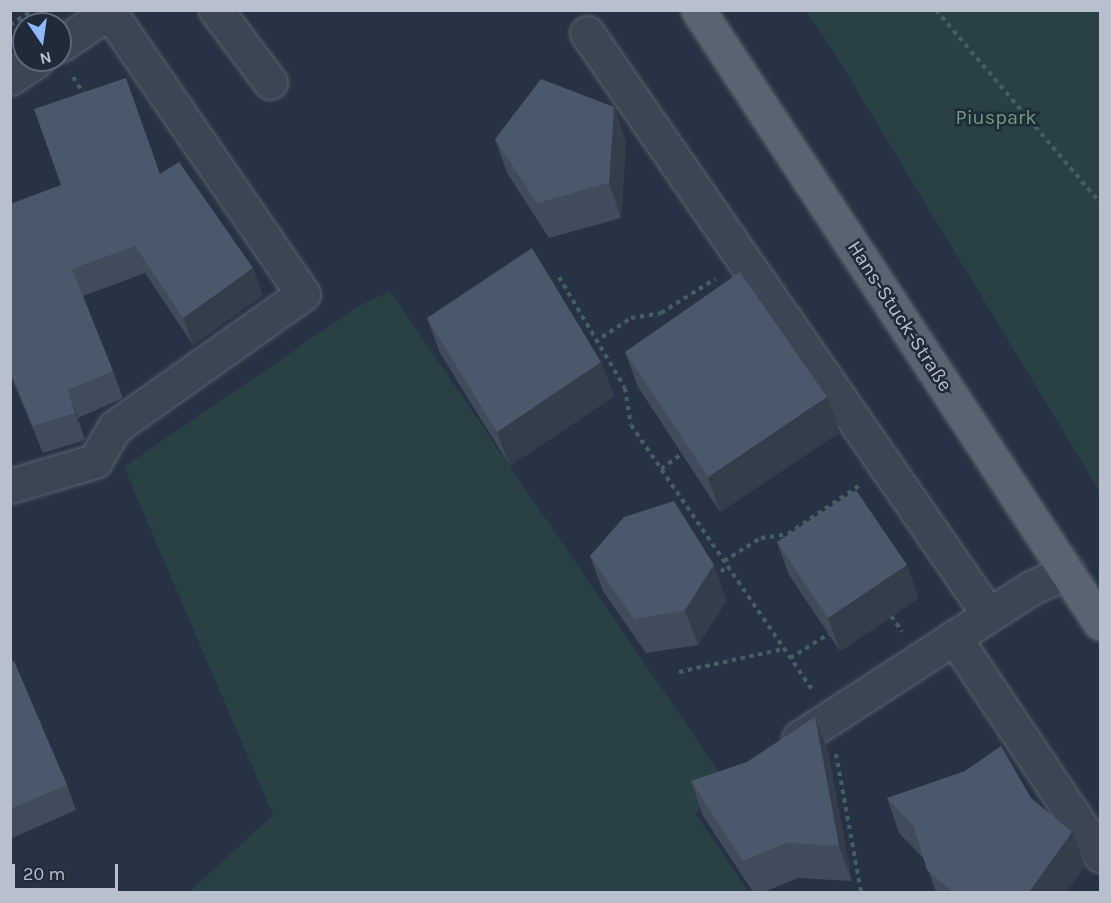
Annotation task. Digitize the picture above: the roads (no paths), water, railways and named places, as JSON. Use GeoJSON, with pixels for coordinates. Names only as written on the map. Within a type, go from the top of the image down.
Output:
{"type":"FeatureCollection","features":[{"type":"Feature","properties":{"kind":"main road","name":"Hans-Stuck-Straße"},"geometry":{"type":"LineString","coordinates":[[699,10],[1101,623]]}},
{"type":"Feature","properties":{"kind":"street"},"geometry":{"type":"LineString","coordinates":[[216,10],[270,82]]}},
{"type":"Feature","properties":{"kind":"street"},"geometry":{"type":"LineString","coordinates":[[10,486],[95,461],[115,427],[303,294],[111,11],[72,37]]}},
{"type":"Feature","properties":{"kind":"street"},"geometry":{"type":"LineString","coordinates":[[587,33],[885,468],[989,615]]}},
{"type":"Feature","properties":{"kind":"street"},"geometry":{"type":"LineString","coordinates":[[799,738],[989,615],[1067,571]]}},
{"type":"Feature","properties":{"kind":"street"},"geometry":{"type":"LineString","coordinates":[[954,638],[1101,855]]}},
{"type":"Feature","properties":{"kind":"park label","name":"Piuspark"},"geometry":{"type":"Point","coordinates":[996,117]}}]}
